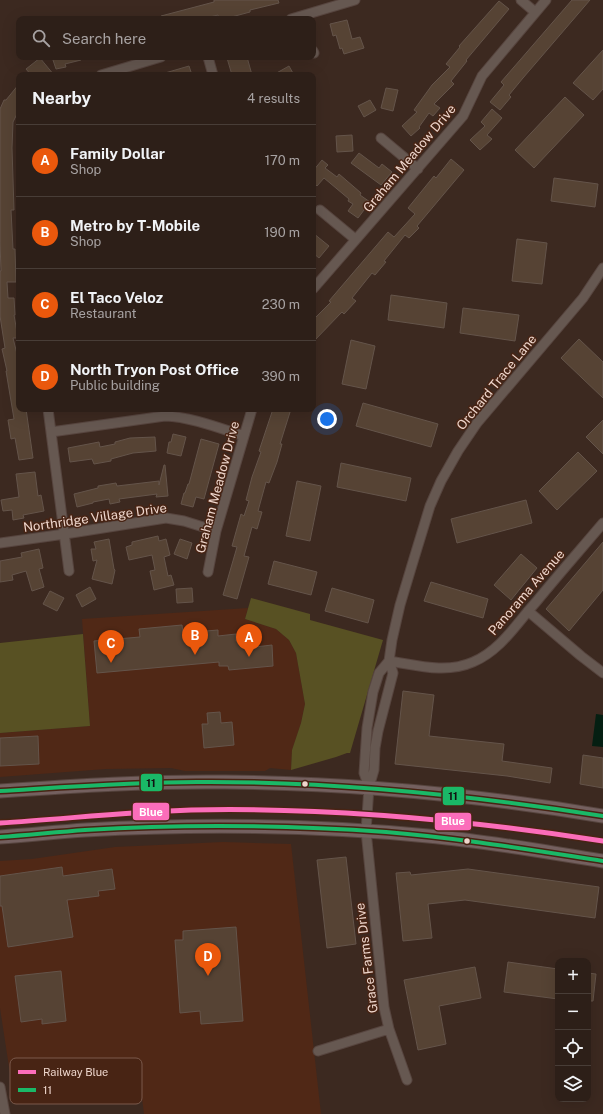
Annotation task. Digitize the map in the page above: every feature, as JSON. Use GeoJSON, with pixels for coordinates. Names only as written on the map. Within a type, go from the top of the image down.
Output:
{"type":"FeatureCollection","features":[{"type":"Feature","properties":{"kind":"main road"},"geometry":{"type":"LineString","coordinates":[[0,791],[110,784],[212,782],[368,787],[434,792],[563,809],[603,816]]}},
{"type":"Feature","properties":{"kind":"main road"},"geometry":{"type":"LineString","coordinates":[[0,837],[84,830],[152,827],[252,827],[366,831],[430,836],[522,848],[603,861]]}},
{"type":"Feature","properties":{"kind":"street"},"geometry":{"type":"LineString","coordinates":[[307,16],[355,0]]}},
{"type":"Feature","properties":{"kind":"street"},"geometry":{"type":"LineString","coordinates":[[521,0],[535,12]]}},
{"type":"Feature","properties":{"kind":"street","name":"Graham Meadow Drive"},"geometry":{"type":"LineString","coordinates":[[316,286],[463,116],[482,76],[546,0]]}},
{"type":"Feature","properties":{"kind":"street"},"geometry":{"type":"LineString","coordinates":[[118,72],[152,60]]}},
{"type":"Feature","properties":{"kind":"street"},"geometry":{"type":"LineString","coordinates":[[209,60],[212,72]]}},
{"type":"Feature","properties":{"kind":"street"},"geometry":{"type":"LineString","coordinates":[[381,138],[418,169]]}},
{"type":"Feature","properties":{"kind":"street"},"geometry":{"type":"LineString","coordinates":[[320,210],[356,239]]}},
{"type":"Feature","properties":{"kind":"street","name":"Orchard Trace Lane"},"geometry":{"type":"LineString","coordinates":[[368,787],[364,773],[367,728],[373,692],[379,673],[389,661],[400,605],[426,518],[441,481],[458,451],[477,423],[583,298],[603,268]]}},
{"type":"Feature","properties":{"kind":"street"},"geometry":{"type":"LineString","coordinates":[[48,412],[69,571]]}},
{"type":"Feature","properties":{"kind":"street","name":"Graham Meadow Drive"},"geometry":{"type":"LineString","coordinates":[[208,572],[216,531],[251,412]]}},
{"type":"Feature","properties":{"kind":"street"},"geometry":{"type":"LineString","coordinates":[[51,432],[174,416],[244,436]]}},
{"type":"Feature","properties":{"kind":"street","name":"Northridge Village Drive"},"geometry":{"type":"LineString","coordinates":[[0,543],[65,534],[157,518],[184,521],[216,531]]}},
{"type":"Feature","properties":{"kind":"street","name":"Panorama Avenue"},"geometry":{"type":"LineString","coordinates":[[389,661],[434,668],[455,667],[472,662],[489,653],[504,641],[603,523]]}},
{"type":"Feature","properties":{"kind":"street"},"geometry":{"type":"LineString","coordinates":[[528,611],[603,673]]}},
{"type":"Feature","properties":{"kind":"street","name":"Orchard Trace Lane"},"geometry":{"type":"LineString","coordinates":[[366,831],[368,787],[374,770],[375,748],[378,731],[393,673],[389,661]]}},
{"type":"Feature","properties":{"kind":"street","name":"Grace Farms Drive"},"geometry":{"type":"LineString","coordinates":[[366,831],[382,990],[389,1029],[407,1080]]}},
{"type":"Feature","properties":{"kind":"street"},"geometry":{"type":"LineString","coordinates":[[318,1051],[389,1029]]}},
{"type":"Feature","properties":{"kind":"street"},"geometry":{"type":"LineString","coordinates":[[0,1087],[5,1114]]}},
{"type":"Feature","properties":{"kind":"shaded area"},"geometry":{"type":"Polygon","coordinates":[[[251,598],[310,614],[310,620],[383,640],[350,753],[291,770],[292,750],[301,723],[305,704],[296,653],[289,640],[276,629],[245,619],[251,598]]]}},
{"type":"Feature","properties":{"kind":"shaded area"},"geometry":{"type":"Polygon","coordinates":[[[248,608],[245,619],[276,629],[289,640],[296,653],[305,704],[301,723],[292,750],[291,770],[270,768],[265,771],[185,771],[171,768],[106,769],[0,777],[0,733],[90,726],[82,619],[248,608]]]}},
{"type":"Feature","properties":{"kind":"shaded area"},"geometry":{"type":"Polygon","coordinates":[[[83,634],[90,726],[0,733],[0,643],[83,634]]]}},
{"type":"Feature","properties":{"kind":"shaded area"},"geometry":{"type":"Polygon","coordinates":[[[596,714],[603,715],[603,747],[592,746],[596,714]]]}},
{"type":"Feature","properties":{"kind":"shaded area"},"geometry":{"type":"Polygon","coordinates":[[[223,842],[291,844],[321,1114],[144,1114],[142,1098],[142,1058],[10,1058],[10,1073],[0,1008],[0,861],[32,859],[115,847],[223,842]]]}},
{"type":"Feature","properties":{"kind":"building"},"geometry":{"type":"Polygon","coordinates":[[[214,0],[278,0],[279,3],[250,10],[250,12],[235,16],[161,16],[214,2],[214,0]]]}},
{"type":"Feature","properties":{"kind":"building"},"geometry":{"type":"Polygon","coordinates":[[[572,0],[590,0],[509,95],[511,97],[500,110],[490,102],[504,85],[501,82],[572,0]]]}},
{"type":"Feature","properties":{"kind":"building"},"geometry":{"type":"Polygon","coordinates":[[[499,1],[509,9],[466,60],[467,61],[451,81],[454,84],[434,104],[440,108],[433,116],[429,113],[419,127],[420,128],[411,136],[402,126],[417,112],[414,110],[432,85],[450,67],[446,64],[460,47],[459,46],[499,1]]]}},
{"type":"Feature","properties":{"kind":"building"},"geometry":{"type":"Polygon","coordinates":[[[347,20],[352,39],[360,37],[364,48],[344,54],[342,48],[340,49],[336,35],[333,36],[330,24],[347,20]]]}},
{"type":"Feature","properties":{"kind":"building"},"geometry":{"type":"Polygon","coordinates":[[[603,50],[603,89],[593,100],[573,83],[603,50]]]}},
{"type":"Feature","properties":{"kind":"building"},"geometry":{"type":"Polygon","coordinates":[[[37,60],[42,60],[52,72],[28,72],[26,69],[37,60]]]}},
{"type":"Feature","properties":{"kind":"building"},"geometry":{"type":"Polygon","coordinates":[[[53,60],[81,60],[65,64],[66,67],[56,69],[53,60]]]}},
{"type":"Feature","properties":{"kind":"building"},"geometry":{"type":"Polygon","coordinates":[[[228,60],[248,60],[251,72],[231,72],[228,60]]]}},
{"type":"Feature","properties":{"kind":"building"},"geometry":{"type":"Polygon","coordinates":[[[189,66],[191,72],[168,72],[189,66]]]}},
{"type":"Feature","properties":{"kind":"building"},"geometry":{"type":"Polygon","coordinates":[[[289,66],[292,72],[278,72],[289,66]]]}},
{"type":"Feature","properties":{"kind":"building"},"geometry":{"type":"Polygon","coordinates":[[[16,88],[16,116],[13,122],[12,148],[14,210],[11,210],[13,249],[15,249],[16,282],[7,282],[8,298],[14,298],[16,326],[16,338],[13,338],[16,350],[16,412],[26,412],[33,458],[19,460],[15,438],[11,439],[8,420],[14,419],[7,371],[2,349],[5,348],[0,316],[0,109],[4,100],[6,100],[16,88]]]}},
{"type":"Feature","properties":{"kind":"building"},"geometry":{"type":"Polygon","coordinates":[[[386,88],[398,90],[393,111],[381,108],[386,88]]]}},
{"type":"Feature","properties":{"kind":"building"},"geometry":{"type":"Polygon","coordinates":[[[565,97],[584,115],[534,168],[515,150],[565,97]]]}},
{"type":"Feature","properties":{"kind":"building"},"geometry":{"type":"Polygon","coordinates":[[[370,100],[376,110],[364,117],[358,106],[370,100]]]}},
{"type":"Feature","properties":{"kind":"building"},"geometry":{"type":"Polygon","coordinates":[[[492,109],[502,118],[487,135],[492,139],[480,150],[470,140],[485,126],[481,122],[492,109]]]}},
{"type":"Feature","properties":{"kind":"building"},"geometry":{"type":"Polygon","coordinates":[[[352,135],[353,151],[337,152],[336,136],[352,135]]]}},
{"type":"Feature","properties":{"kind":"building"},"geometry":{"type":"Polygon","coordinates":[[[359,153],[379,168],[382,164],[392,172],[381,185],[351,163],[359,153]]]}},
{"type":"Feature","properties":{"kind":"building"},"geometry":{"type":"Polygon","coordinates":[[[451,159],[464,170],[417,226],[419,228],[409,238],[405,235],[375,275],[372,273],[352,298],[356,301],[344,314],[342,312],[316,339],[316,317],[331,302],[329,301],[388,232],[394,237],[415,214],[408,208],[434,176],[436,178],[451,159]]]}},
{"type":"Feature","properties":{"kind":"building"},"geometry":{"type":"Polygon","coordinates":[[[322,160],[328,165],[325,168],[337,177],[339,174],[361,193],[360,195],[370,202],[358,218],[348,211],[353,204],[348,201],[349,199],[324,178],[317,186],[316,185],[316,167],[322,160]]]}},
{"type":"Feature","properties":{"kind":"building"},"geometry":{"type":"Polygon","coordinates":[[[554,178],[598,184],[595,207],[551,201],[554,178]]]}},
{"type":"Feature","properties":{"kind":"building"},"geometry":{"type":"Polygon","coordinates":[[[316,235],[329,246],[319,258],[316,256],[316,235]]]}},
{"type":"Feature","properties":{"kind":"building"},"geometry":{"type":"Polygon","coordinates":[[[517,239],[547,243],[542,284],[512,281],[517,239]]]}},
{"type":"Feature","properties":{"kind":"building"},"geometry":{"type":"Polygon","coordinates":[[[391,295],[447,303],[444,328],[388,320],[391,295]]]}},
{"type":"Feature","properties":{"kind":"building"},"geometry":{"type":"Polygon","coordinates":[[[463,308],[519,315],[515,341],[460,333],[463,308]]]}},
{"type":"Feature","properties":{"kind":"building"},"geometry":{"type":"Polygon","coordinates":[[[579,339],[603,362],[603,398],[561,358],[579,339]]]}},
{"type":"Feature","properties":{"kind":"building"},"geometry":{"type":"Polygon","coordinates":[[[351,340],[375,346],[366,389],[342,384],[351,340]]]}},
{"type":"Feature","properties":{"kind":"building"},"geometry":{"type":"Polygon","coordinates":[[[363,403],[438,424],[431,447],[356,426],[363,403]]]}},
{"type":"Feature","properties":{"kind":"building"},"geometry":{"type":"Polygon","coordinates":[[[272,412],[290,412],[280,444],[282,444],[277,462],[269,483],[266,482],[258,511],[262,512],[257,529],[252,527],[244,556],[249,557],[237,599],[223,595],[237,547],[232,546],[241,514],[244,516],[249,501],[246,500],[261,452],[259,451],[272,412]]]}},
{"type":"Feature","properties":{"kind":"building"},"geometry":{"type":"Polygon","coordinates":[[[603,420],[603,454],[586,437],[603,420]]]}},
{"type":"Feature","properties":{"kind":"building"},"geometry":{"type":"Polygon","coordinates":[[[173,434],[186,437],[181,456],[167,453],[169,442],[171,442],[173,434]]]}},
{"type":"Feature","properties":{"kind":"building"},"geometry":{"type":"Polygon","coordinates":[[[155,437],[156,451],[133,453],[111,459],[111,461],[94,464],[92,459],[70,462],[68,448],[99,442],[100,447],[115,444],[115,442],[130,438],[155,437]]]}},
{"type":"Feature","properties":{"kind":"building"},"geometry":{"type":"Polygon","coordinates":[[[201,439],[219,444],[204,499],[196,497],[193,507],[181,504],[184,493],[189,484],[201,439]]]}},
{"type":"Feature","properties":{"kind":"building"},"geometry":{"type":"Polygon","coordinates":[[[578,452],[597,471],[557,510],[539,491],[578,452]]]}},
{"type":"Feature","properties":{"kind":"building"},"geometry":{"type":"Polygon","coordinates":[[[341,463],[411,478],[406,501],[337,487],[341,463]]]}},
{"type":"Feature","properties":{"kind":"building"},"geometry":{"type":"Polygon","coordinates":[[[164,465],[168,496],[156,497],[157,494],[119,499],[120,502],[110,504],[109,499],[77,507],[74,494],[98,488],[98,486],[116,483],[117,486],[159,481],[159,485],[164,465]]]}},
{"type":"Feature","properties":{"kind":"building"},"geometry":{"type":"Polygon","coordinates":[[[35,472],[38,496],[41,495],[44,511],[23,515],[24,518],[13,520],[12,510],[3,511],[1,500],[19,497],[16,474],[35,472]]]}},
{"type":"Feature","properties":{"kind":"building"},"geometry":{"type":"Polygon","coordinates":[[[297,481],[321,486],[310,541],[286,536],[297,481]]]}},
{"type":"Feature","properties":{"kind":"building"},"geometry":{"type":"Polygon","coordinates":[[[526,500],[532,523],[457,543],[451,519],[526,500]]]}},
{"type":"Feature","properties":{"kind":"building"},"geometry":{"type":"Polygon","coordinates":[[[158,536],[159,541],[166,539],[170,555],[164,557],[168,576],[171,575],[174,585],[154,590],[150,571],[155,570],[152,555],[129,560],[126,547],[132,545],[132,542],[158,536]]]}},
{"type":"Feature","properties":{"kind":"building"},"geometry":{"type":"Polygon","coordinates":[[[109,539],[115,570],[112,584],[92,579],[97,560],[93,561],[91,549],[96,549],[94,542],[109,539]]]}},
{"type":"Feature","properties":{"kind":"building"},"geometry":{"type":"Polygon","coordinates":[[[180,539],[192,543],[187,559],[174,554],[180,539]]]}},
{"type":"Feature","properties":{"kind":"building"},"geometry":{"type":"Polygon","coordinates":[[[603,542],[603,590],[569,631],[546,609],[603,542]]]}},
{"type":"Feature","properties":{"kind":"building"},"geometry":{"type":"Polygon","coordinates":[[[39,549],[43,568],[39,569],[44,587],[32,591],[26,571],[12,575],[13,580],[0,582],[0,561],[22,557],[21,553],[39,549]]]}},
{"type":"Feature","properties":{"kind":"building"},"geometry":{"type":"Polygon","coordinates":[[[521,554],[537,568],[511,600],[494,585],[521,554]]]}},
{"type":"Feature","properties":{"kind":"building"},"geometry":{"type":"Polygon","coordinates":[[[274,561],[317,572],[311,595],[268,584],[274,561]]]}},
{"type":"Feature","properties":{"kind":"building"},"geometry":{"type":"Polygon","coordinates":[[[431,582],[488,599],[483,618],[424,601],[431,582]]]}},
{"type":"Feature","properties":{"kind":"building"},"geometry":{"type":"Polygon","coordinates":[[[90,587],[96,599],[82,607],[76,595],[90,587]]]}},
{"type":"Feature","properties":{"kind":"building"},"geometry":{"type":"Polygon","coordinates":[[[192,588],[193,602],[177,603],[176,589],[192,588]]]}},
{"type":"Feature","properties":{"kind":"building"},"geometry":{"type":"Polygon","coordinates":[[[332,588],[374,600],[368,623],[325,611],[332,588]]]}},
{"type":"Feature","properties":{"kind":"building"},"geometry":{"type":"Polygon","coordinates":[[[50,591],[64,598],[57,611],[43,604],[50,591]]]}},
{"type":"Feature","properties":{"kind":"building"},"geometry":{"type":"Polygon","coordinates":[[[182,625],[183,633],[218,630],[218,636],[236,634],[236,641],[254,640],[255,647],[272,645],[273,666],[229,670],[228,666],[219,666],[219,662],[97,673],[94,641],[140,637],[139,629],[182,625]]]}},
{"type":"Feature","properties":{"kind":"building"},"geometry":{"type":"Polygon","coordinates":[[[403,691],[434,695],[429,736],[504,744],[502,761],[552,768],[550,783],[507,776],[395,764],[403,691]]]}},
{"type":"Feature","properties":{"kind":"building"},"geometry":{"type":"Polygon","coordinates":[[[220,712],[221,723],[232,722],[234,745],[204,748],[202,724],[208,724],[207,713],[220,712]]]}},
{"type":"Feature","properties":{"kind":"building"},"geometry":{"type":"Polygon","coordinates":[[[38,736],[39,764],[0,766],[0,738],[38,736]]]}},
{"type":"Feature","properties":{"kind":"building"},"geometry":{"type":"Polygon","coordinates":[[[583,755],[603,758],[603,788],[580,784],[583,755]]]}},
{"type":"Feature","properties":{"kind":"building"},"geometry":{"type":"Polygon","coordinates":[[[346,857],[356,944],[327,948],[317,860],[346,857]]]}},
{"type":"Feature","properties":{"kind":"building"},"geometry":{"type":"Polygon","coordinates":[[[62,867],[63,876],[112,869],[115,889],[98,891],[99,896],[67,900],[73,937],[8,947],[2,906],[0,906],[0,876],[62,867]]]}},
{"type":"Feature","properties":{"kind":"building"},"geometry":{"type":"Polygon","coordinates":[[[468,869],[599,887],[595,918],[465,900],[428,904],[432,938],[403,941],[396,873],[410,872],[411,875],[468,869]]]}},
{"type":"Feature","properties":{"kind":"building"},"geometry":{"type":"Polygon","coordinates":[[[236,927],[243,1021],[201,1024],[200,1011],[180,1013],[175,940],[183,940],[183,931],[236,927]]]}},
{"type":"Feature","properties":{"kind":"building"},"geometry":{"type":"Polygon","coordinates":[[[508,962],[555,969],[555,999],[504,992],[508,962]]]}},
{"type":"Feature","properties":{"kind":"building"},"geometry":{"type":"Polygon","coordinates":[[[475,967],[481,998],[439,1006],[446,1044],[418,1050],[404,980],[475,967]]]}},
{"type":"Feature","properties":{"kind":"building"},"geometry":{"type":"Polygon","coordinates":[[[61,971],[66,1021],[42,1024],[42,1019],[21,1022],[15,976],[61,971]]]}},
{"type":"Feature","properties":{"kind":"building"},"geometry":{"type":"Polygon","coordinates":[[[591,973],[596,974],[593,1001],[591,1001],[591,973]]]}},
{"type":"Feature","properties":{"kind":"rail line","name":"Blue"},"geometry":{"type":"LineString","coordinates":[[0,823],[191,810],[294,811],[398,816],[501,827],[603,841]]}},
{"type":"Feature","properties":{"kind":"transit line","name":"11"},"geometry":{"type":"LineString","coordinates":[[0,791],[173,782],[299,784],[452,796],[553,808],[603,816]]}},
{"type":"Feature","properties":{"kind":"transit line","name":"11"},"geometry":{"type":"LineString","coordinates":[[0,837],[123,828],[198,826],[311,828],[386,832],[441,838],[603,861]]}},
{"type":"Feature","properties":{"kind":"place","name":"Metro by T-Mobile"},"geometry":{"type":"Point","coordinates":[195,655]}},
{"type":"Feature","properties":{"kind":"place","name":"Family Dollar"},"geometry":{"type":"Point","coordinates":[249,657]}},
{"type":"Feature","properties":{"kind":"place","name":"El Taco Veloz"},"geometry":{"type":"Point","coordinates":[111,663]}},
{"type":"Feature","properties":{"kind":"place","name":"North Tryon Post Office"},"geometry":{"type":"Point","coordinates":[208,976]}}]}
